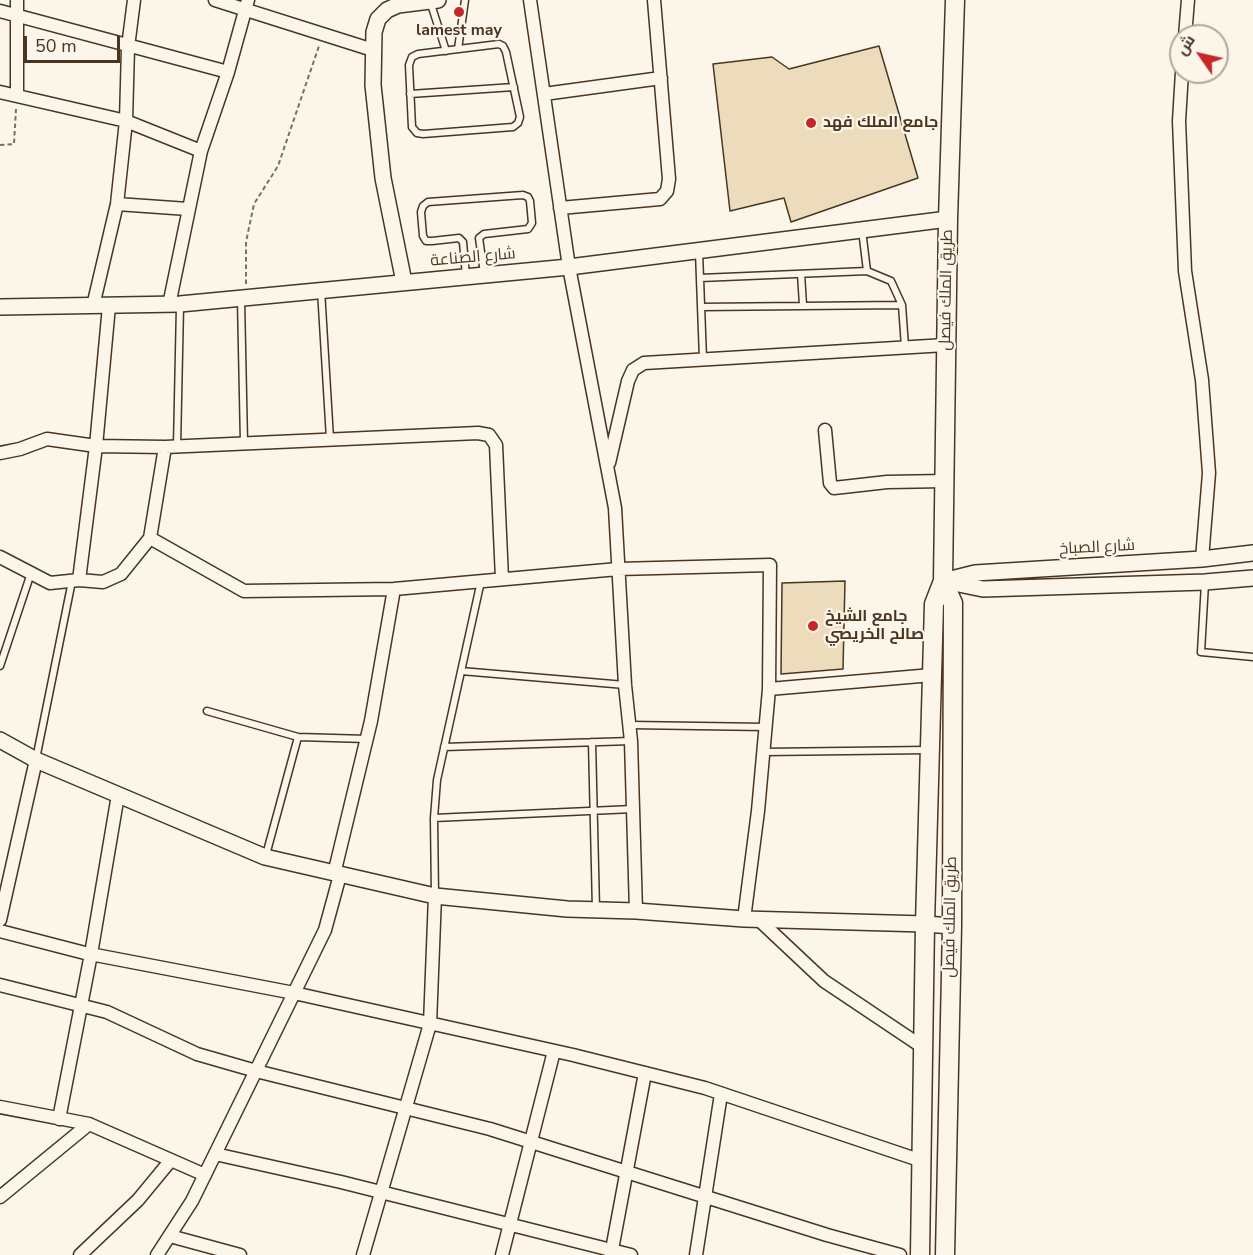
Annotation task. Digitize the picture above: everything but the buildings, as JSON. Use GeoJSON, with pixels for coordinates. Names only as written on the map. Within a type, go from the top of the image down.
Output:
{"type":"FeatureCollection","features":[{"type":"Feature","properties":{"kind":"main road","name":"طريق الملك فيصل"},"geometry":{"type":"LineString","coordinates":[[945,1255],[952,926],[953,603],[944,581],[948,219],[955,0]]}},
{"type":"Feature","properties":{"kind":"main road","name":"طريق الملك فيصل"},"geometry":{"type":"LineString","coordinates":[[920,1255],[925,924],[934,604],[944,581]]}},
{"type":"Feature","properties":{"kind":"street"},"geometry":{"type":"LineString","coordinates":[[17,0],[17,95]]}},
{"type":"Feature","properties":{"kind":"street"},"geometry":{"type":"LineString","coordinates":[[75,580],[96,446],[101,306],[117,204],[126,121],[128,47],[134,0]]}},
{"type":"Feature","properties":{"kind":"street"},"geometry":{"type":"LineString","coordinates":[[214,0],[246,5],[323,35],[373,50]]}},
{"type":"Feature","properties":{"kind":"street"},"geometry":{"type":"LineString","coordinates":[[404,282],[383,178],[373,85],[374,32],[378,19],[387,10],[398,5],[434,0]]}},
{"type":"Feature","properties":{"kind":"street"},"geometry":{"type":"LineString","coordinates":[[530,0],[568,267],[615,508],[625,685],[631,741],[636,911]]}},
{"type":"Feature","properties":{"kind":"street"},"geometry":{"type":"LineString","coordinates":[[560,208],[660,199],[667,191],[669,179],[654,0]]}},
{"type":"Feature","properties":{"kind":"street"},"geometry":{"type":"LineString","coordinates":[[1186,24],[1188,0]]}},
{"type":"Feature","properties":{"kind":"street"},"geometry":{"type":"LineString","coordinates":[[174,305],[188,209],[201,151],[228,72],[246,5]]}},
{"type":"Feature","properties":{"kind":"street"},"geometry":{"type":"LineString","coordinates":[[0,11],[228,72]]}},
{"type":"Feature","properties":{"kind":"street"},"geometry":{"type":"LineString","coordinates":[[544,94],[661,78]]}},
{"type":"Feature","properties":{"kind":"street"},"geometry":{"type":"LineString","coordinates":[[1181,84],[1179,121],[1185,271],[1202,380],[1209,473],[1202,559]]}},
{"type":"Feature","properties":{"kind":"street"},"geometry":{"type":"LineString","coordinates":[[0,92],[126,121],[201,151]]}},
{"type":"Feature","properties":{"kind":"street"},"geometry":{"type":"LineString","coordinates":[[117,204],[188,209]]}},
{"type":"Feature","properties":{"kind":"street","name":"شارع الصناعة"},"geometry":{"type":"LineString","coordinates":[[0,307],[174,305],[568,267],[948,219]]}},
{"type":"Feature","properties":{"kind":"street"},"geometry":{"type":"LineString","coordinates":[[608,467],[628,381],[633,370],[644,363],[946,345]]}},
{"type":"Feature","properties":{"kind":"street"},"geometry":{"type":"LineString","coordinates":[[825,430],[830,483],[834,488],[887,482],[945,482]]}},
{"type":"Feature","properties":{"kind":"street"},"geometry":{"type":"LineString","coordinates":[[0,453],[20,449],[47,439],[96,446],[171,447],[478,433],[489,435],[496,445],[502,579]]}},
{"type":"Feature","properties":{"kind":"street"},"geometry":{"type":"LineString","coordinates":[[0,557],[50,583],[75,580],[103,582],[121,574],[150,538],[171,447]]}},
{"type":"Feature","properties":{"kind":"street"},"geometry":{"type":"LineString","coordinates":[[150,538],[244,591],[394,589],[618,568],[770,565],[769,689],[751,919]]}},
{"type":"Feature","properties":{"kind":"street","name":"شارع الصباخ"},"geometry":{"type":"LineString","coordinates":[[944,581],[975,573],[1202,559],[1253,553]]}},
{"type":"Feature","properties":{"kind":"street"},"geometry":{"type":"LineString","coordinates":[[944,581],[983,589],[1205,582],[1253,578]]}},
{"type":"Feature","properties":{"kind":"street"},"geometry":{"type":"LineString","coordinates":[[157,1255],[192,1201],[325,930],[367,739],[394,589]]}},
{"type":"Feature","properties":{"kind":"street"},"geometry":{"type":"LineString","coordinates":[[769,689],[932,675]]}},
{"type":"Feature","properties":{"kind":"street"},"geometry":{"type":"LineString","coordinates":[[0,740],[36,760],[265,857],[435,896],[567,909],[751,919],[952,926]]}},
{"type":"Feature","properties":{"kind":"street"},"geometry":{"type":"LineString","coordinates":[[0,920],[36,760]]}},
{"type":"Feature","properties":{"kind":"street"},"geometry":{"type":"LineString","coordinates":[[59,1119],[91,954],[118,795]]}},
{"type":"Feature","properties":{"kind":"street"},"geometry":{"type":"LineString","coordinates":[[363,1255],[430,1024],[435,896]]}},
{"type":"Feature","properties":{"kind":"street"},"geometry":{"type":"LineString","coordinates":[[751,919],[824,981],[924,1048]]}},
{"type":"Feature","properties":{"kind":"street"},"geometry":{"type":"LineString","coordinates":[[0,931],[91,954],[294,993],[645,1073],[721,1094],[922,1161]]}},
{"type":"Feature","properties":{"kind":"street"},"geometry":{"type":"LineString","coordinates":[[0,985],[107,1012],[197,1054],[256,1071],[490,1129],[827,1235],[900,1255]]}},
{"type":"Feature","properties":{"kind":"street"},"geometry":{"type":"LineString","coordinates":[[502,1255],[554,1051]]}},
{"type":"Feature","properties":{"kind":"street"},"geometry":{"type":"LineString","coordinates":[[612,1253],[645,1073]]}},
{"type":"Feature","properties":{"kind":"street"},"geometry":{"type":"LineString","coordinates":[[696,1255],[721,1094]]}},
{"type":"Feature","properties":{"kind":"street"},"geometry":{"type":"LineString","coordinates":[[0,1107],[89,1124],[205,1175]]}},
{"type":"Feature","properties":{"kind":"street"},"geometry":{"type":"LineString","coordinates":[[0,1197],[89,1124]]}},
{"type":"Feature","properties":{"kind":"street"},"geometry":{"type":"LineString","coordinates":[[215,1154],[510,1225],[612,1253],[631,1255]]}},
{"type":"Feature","properties":{"kind":"street"},"geometry":{"type":"LineString","coordinates":[[80,1255],[138,1200],[171,1160]]}},
{"type":"Feature","properties":{"kind":"street"},"geometry":{"type":"LineString","coordinates":[[170,1236],[240,1255]]}},
{"type":"Feature","properties":{"kind":"lane"},"geometry":{"type":"LineString","coordinates":[[434,0],[446,51]]}},
{"type":"Feature","properties":{"kind":"lane"},"geometry":{"type":"LineString","coordinates":[[458,49],[465,0]]}},
{"type":"Feature","properties":{"kind":"lane"},"geometry":{"type":"LineString","coordinates":[[499,44],[503,46],[520,117],[518,123],[513,127],[423,134],[417,133],[412,127],[409,66],[412,57],[418,54],[458,49],[499,44]]}},
{"type":"Feature","properties":{"kind":"lane"},"geometry":{"type":"LineString","coordinates":[[410,94],[514,87]]}},
{"type":"Feature","properties":{"kind":"lane"},"geometry":{"type":"LineString","coordinates":[[466,276],[463,242],[459,238],[426,240],[423,236],[421,212],[423,206],[428,202],[523,195],[528,197],[532,223],[528,229],[484,234],[479,238],[484,275]]}},
{"type":"Feature","properties":{"kind":"lane"},"geometry":{"type":"LineString","coordinates":[[862,230],[867,271]]}},
{"type":"Feature","properties":{"kind":"lane"},"geometry":{"type":"LineString","coordinates":[[699,251],[703,359]]}},
{"type":"Feature","properties":{"kind":"lane"},"geometry":{"type":"LineString","coordinates":[[700,278],[867,271],[891,281],[902,305],[905,347]]}},
{"type":"Feature","properties":{"kind":"lane"},"geometry":{"type":"LineString","coordinates":[[801,274],[803,305]]}},
{"type":"Feature","properties":{"kind":"lane"},"geometry":{"type":"LineString","coordinates":[[321,290],[330,439]]}},
{"type":"Feature","properties":{"kind":"lane"},"geometry":{"type":"LineString","coordinates":[[244,298],[244,443]]}},
{"type":"Feature","properties":{"kind":"lane"},"geometry":{"type":"LineString","coordinates":[[171,447],[174,305]]}},
{"type":"Feature","properties":{"kind":"lane"},"geometry":{"type":"LineString","coordinates":[[701,307],[902,305]]}},
{"type":"Feature","properties":{"kind":"lane"},"geometry":{"type":"LineString","coordinates":[[0,666],[32,573]]}},
{"type":"Feature","properties":{"kind":"lane"},"geometry":{"type":"LineString","coordinates":[[36,760],[75,580]]}},
{"type":"Feature","properties":{"kind":"lane"},"geometry":{"type":"LineString","coordinates":[[435,896],[434,818],[437,780],[482,581]]}},
{"type":"Feature","properties":{"kind":"lane"},"geometry":{"type":"LineString","coordinates":[[1205,582],[1201,652],[1253,657]]}},
{"type":"Feature","properties":{"kind":"lane"},"geometry":{"type":"LineString","coordinates":[[0,637],[9,640]]}},
{"type":"Feature","properties":{"kind":"lane"},"geometry":{"type":"LineString","coordinates":[[461,671],[625,685]]}},
{"type":"Feature","properties":{"kind":"lane"},"geometry":{"type":"LineString","coordinates":[[207,711],[298,737],[367,739]]}},
{"type":"Feature","properties":{"kind":"lane"},"geometry":{"type":"LineString","coordinates":[[629,725],[766,727]]}},
{"type":"Feature","properties":{"kind":"lane"},"geometry":{"type":"LineString","coordinates":[[265,857],[298,737]]}},
{"type":"Feature","properties":{"kind":"lane"},"geometry":{"type":"LineString","coordinates":[[444,747],[631,741]]}},
{"type":"Feature","properties":{"kind":"lane"},"geometry":{"type":"LineString","coordinates":[[592,742],[596,910]]}},
{"type":"Feature","properties":{"kind":"lane"},"geometry":{"type":"LineString","coordinates":[[763,752],[930,750]]}},
{"type":"Feature","properties":{"kind":"lane"},"geometry":{"type":"LineString","coordinates":[[434,818],[633,809]]}},
{"type":"Feature","properties":{"kind":"path"},"geometry":{"type":"LineString","coordinates":[[244,298],[246,242],[254,204],[278,166],[323,35]]}},
{"type":"Feature","properties":{"kind":"path"},"geometry":{"type":"LineString","coordinates":[[0,145],[14,144],[17,95]]}},
{"type":"Feature","properties":{"kind":"place","name":"lamest may"},"geometry":{"type":"Point","coordinates":[459,12]}},
{"type":"Feature","properties":{"kind":"place","name":"جامع الملك فهد"},"geometry":{"type":"Point","coordinates":[811,123]}},
{"type":"Feature","properties":{"kind":"place","name":"جامع الشيخ صالح الخريصي"},"geometry":{"type":"Point","coordinates":[813,626]}}]}
